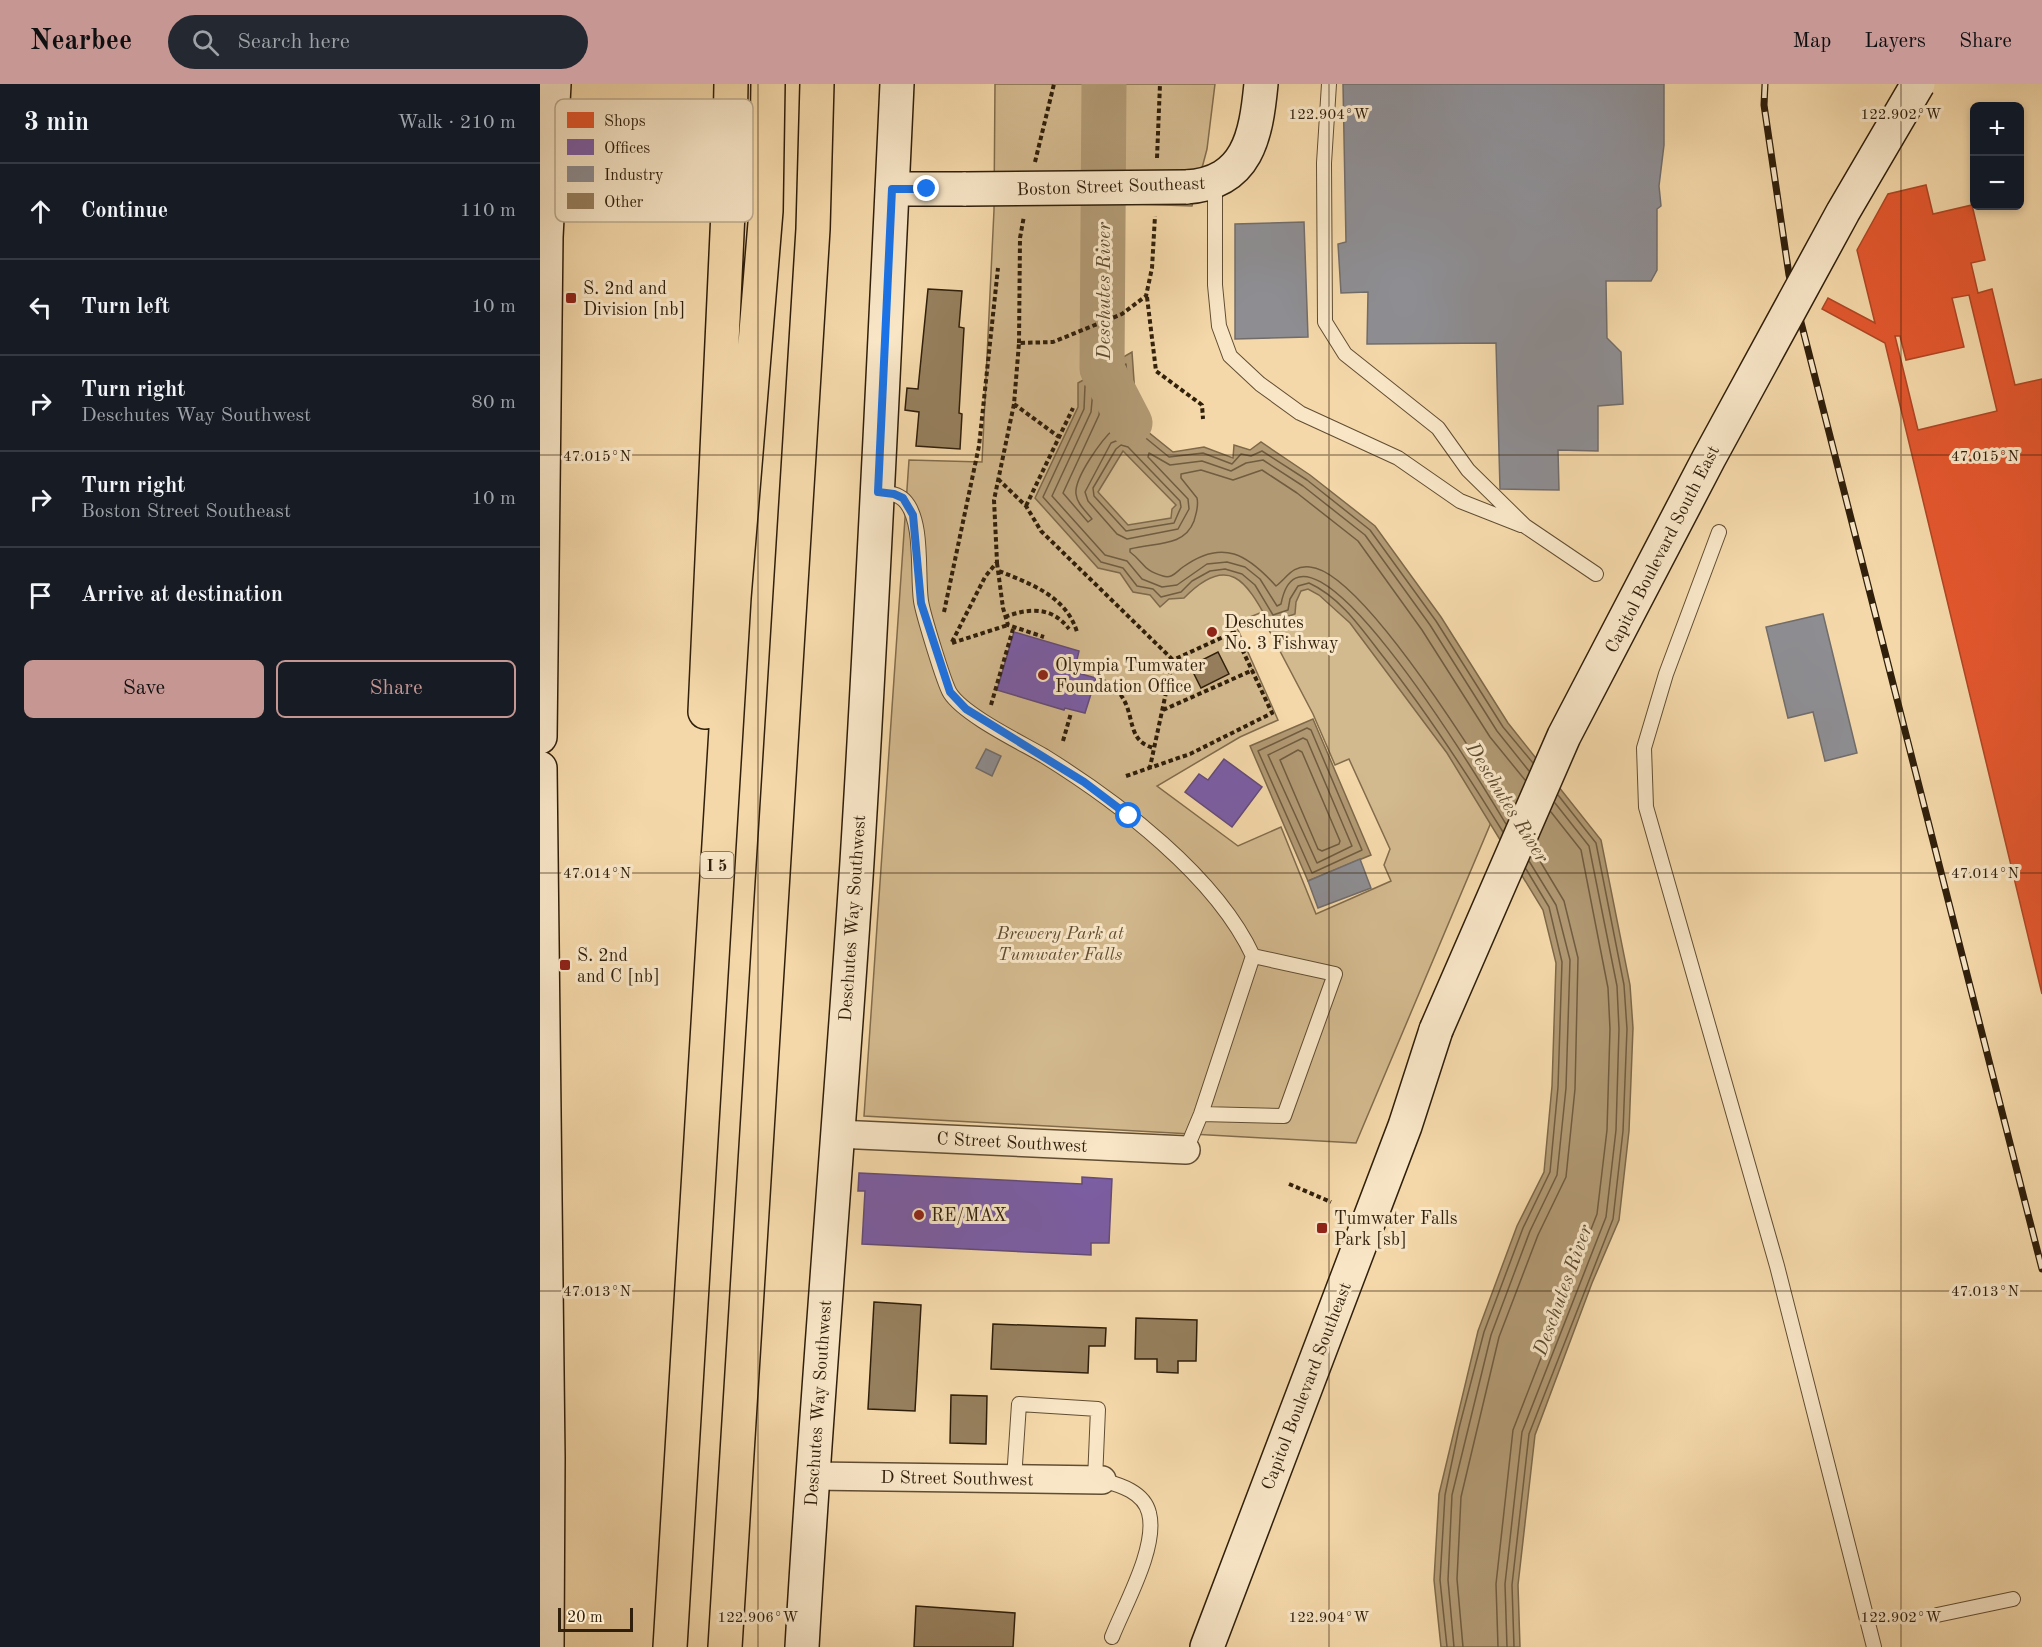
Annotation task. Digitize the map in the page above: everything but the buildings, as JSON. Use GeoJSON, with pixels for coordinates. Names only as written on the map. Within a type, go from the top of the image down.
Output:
{"type":"FeatureCollection","features":[{"type":"Feature","properties":{"kind":"highway"},"geometry":{"type":"LineString","coordinates":[[731,84],[731,99]]}},
{"type":"Feature","properties":{"kind":"highway","name":"I 5"},"geometry":{"type":"LineString","coordinates":[[670,1647],[734,598],[766,211],[768,84]]}},
{"type":"Feature","properties":{"kind":"highway"},"geometry":{"type":"LineString","coordinates":[[725,1647],[811,252],[817,84]]}},
{"type":"Feature","properties":{"kind":"highway"},"geometry":{"type":"LineString","coordinates":[[696,1236],[685,1144],[728,222]]}},
{"type":"Feature","properties":{"kind":"main road"},"geometry":{"type":"LineString","coordinates":[[540,737],[542,337],[554,84]]}},
{"type":"Feature","properties":{"kind":"main road","name":"Deschutes Way Southwest"},"geometry":{"type":"LineString","coordinates":[[802,1647],[878,492],[897,84]]}},
{"type":"Feature","properties":{"kind":"main road","name":"Boston Street Southeast"},"geometry":{"type":"LineString","coordinates":[[892,189],[1201,185],[1230,172],[1248,151],[1257,122],[1261,84]]}},
{"type":"Feature","properties":{"kind":"main road","name":"Capitol Boulevard South East"},"geometry":{"type":"LineString","coordinates":[[1405,1126],[1436,1030],[1564,736],[1708,458],[1843,212],[1918,84]]}},
{"type":"Feature","properties":{"kind":"main road"},"geometry":{"type":"LineString","coordinates":[[540,768],[547,1647]]}},
{"type":"Feature","properties":{"kind":"main road","name":"Capitol Boulevard Southeast"},"geometry":{"type":"LineString","coordinates":[[1208,1647],[1405,1126]]}},
{"type":"Feature","properties":{"kind":"street","name":"C Street Southwest"},"geometry":{"type":"LineString","coordinates":[[837,1134],[1186,1150]]}},
{"type":"Feature","properties":{"kind":"street","name":"D Street Southwest"},"geometry":{"type":"LineString","coordinates":[[812,1476],[1099,1480]]}},
{"type":"Feature","properties":{"kind":"lane"},"geometry":{"type":"LineString","coordinates":[[1329,84],[1324,163],[1325,322],[1345,354],[1438,428],[1468,470],[1526,526],[1596,574]]}},
{"type":"Feature","properties":{"kind":"lane"},"geometry":{"type":"LineString","coordinates":[[1201,185],[1219,326],[1230,356],[1260,384],[1300,413],[1398,458],[1460,501],[1526,526]]}},
{"type":"Feature","properties":{"kind":"lane"},"geometry":{"type":"LineString","coordinates":[[878,492],[903,498],[913,515],[921,603],[950,692],[966,709],[1102,794],[1174,855],[1222,907],[1244,937],[1253,956],[1201,1114],[1186,1150]]}},
{"type":"Feature","properties":{"kind":"lane"},"geometry":{"type":"LineString","coordinates":[[1719,532],[1666,674],[1644,748],[1646,807],[1777,1266],[1874,1647]]}},
{"type":"Feature","properties":{"kind":"lane"},"geometry":{"type":"LineString","coordinates":[[1201,1114],[1284,1116],[1335,974],[1253,956]]}},
{"type":"Feature","properties":{"kind":"lane"},"geometry":{"type":"LineString","coordinates":[[1014,1479],[1019,1404],[1098,1409],[1099,1480],[1124,1486],[1139,1496],[1149,1513],[1146,1554],[1112,1637]]}},
{"type":"Feature","properties":{"kind":"lane"},"geometry":{"type":"LineString","coordinates":[[1937,1616],[2013,1599]]}},
{"type":"Feature","properties":{"kind":"path"},"geometry":{"type":"LineString","coordinates":[[1033,172],[1054,84]]}},
{"type":"Feature","properties":{"kind":"path"},"geometry":{"type":"LineString","coordinates":[[1157,160],[1160,84]]}},
{"type":"Feature","properties":{"kind":"path"},"geometry":{"type":"LineString","coordinates":[[1026,206],[1020,238],[1019,344],[1014,404],[994,500],[997,562],[1005,617],[1008,625],[1013,629],[1044,637]]}},
{"type":"Feature","properties":{"kind":"path"},"geometry":{"type":"LineString","coordinates":[[1156,215],[1152,268],[1146,296],[1156,371],[1202,405],[1203,419]]}},
{"type":"Feature","properties":{"kind":"path"},"geometry":{"type":"LineString","coordinates":[[934,641],[946,607],[979,446],[998,268]]}},
{"type":"Feature","properties":{"kind":"path"},"geometry":{"type":"LineString","coordinates":[[1019,344],[1053,342],[1122,314],[1146,296]]}},
{"type":"Feature","properties":{"kind":"path"},"geometry":{"type":"LineString","coordinates":[[1014,404],[1059,437]]}},
{"type":"Feature","properties":{"kind":"path"},"geometry":{"type":"LineString","coordinates":[[1026,506],[1073,408]]}},
{"type":"Feature","properties":{"kind":"path"},"geometry":{"type":"LineString","coordinates":[[997,479],[1026,506],[1041,531],[1173,660]]}},
{"type":"Feature","properties":{"kind":"path"},"geometry":{"type":"LineString","coordinates":[[940,661],[952,643],[985,577],[997,562]]}},
{"type":"Feature","properties":{"kind":"path"},"geometry":{"type":"LineString","coordinates":[[999,572],[1037,588],[1063,605],[1073,619],[1077,632]]}},
{"type":"Feature","properties":{"kind":"path"},"geometry":{"type":"LineString","coordinates":[[1005,617],[1024,609],[1038,611],[1058,619],[1069,629]]}},
{"type":"Feature","properties":{"kind":"path"},"geometry":{"type":"LineString","coordinates":[[952,643],[1008,625]]}},
{"type":"Feature","properties":{"kind":"path"},"geometry":{"type":"LineString","coordinates":[[991,706],[1013,629]]}},
{"type":"Feature","properties":{"kind":"path"},"geometry":{"type":"LineString","coordinates":[[1126,776],[1190,754],[1272,713],[1234,632],[1173,660]]}},
{"type":"Feature","properties":{"kind":"path"},"geometry":{"type":"LineString","coordinates":[[1150,767],[1173,660]]}},
{"type":"Feature","properties":{"kind":"path"},"geometry":{"type":"LineString","coordinates":[[1162,711],[1253,670]]}},
{"type":"Feature","properties":{"kind":"path"},"geometry":{"type":"LineString","coordinates":[[1096,678],[1109,683],[1121,694],[1128,704],[1134,734],[1143,745],[1154,748]]}},
{"type":"Feature","properties":{"kind":"path"},"geometry":{"type":"LineString","coordinates":[[1063,741],[1071,713]]}},
{"type":"Feature","properties":{"kind":"path"},"geometry":{"type":"LineString","coordinates":[[1289,1184],[1331,1202]]}},
{"type":"Feature","properties":{"kind":"green space","name":"Brewery Park at Tumwater Falls"},"geometry":{"type":"Polygon","coordinates":[[[995,84],[1215,84],[1207,149],[1192,206],[1106,203],[1102,270],[1102,369],[1133,429],[1318,550],[1503,794],[1356,1143],[864,1116],[909,460],[982,462],[994,210],[995,84]],[[1260,613],[1235,623],[1278,720],[1240,737],[1157,786],[1238,846],[1281,827],[1316,914],[1391,881],[1384,865],[1390,849],[1349,759],[1335,765],[1313,714],[1260,613]]]}},
{"type":"Feature","properties":{"kind":"water"},"geometry":{"type":"Polygon","coordinates":[[[1132,352],[1137,423],[1173,452],[1204,447],[1233,458],[1234,445],[1250,450],[1261,442],[1310,475],[1375,526],[1441,617],[1508,723],[1601,840],[1630,985],[1633,1028],[1629,1131],[1619,1220],[1592,1283],[1535,1435],[1518,1585],[1520,1647],[1441,1647],[1434,1580],[1439,1494],[1478,1331],[1517,1226],[1544,1172],[1552,1086],[1556,963],[1543,910],[1447,753],[1350,623],[1319,595],[1308,589],[1301,591],[1296,602],[1295,614],[1269,623],[1244,584],[1234,577],[1224,575],[1213,577],[1199,584],[1184,598],[1169,599],[1160,607],[1150,595],[1133,592],[1120,573],[1098,568],[1035,498],[1078,407],[1078,383],[1132,352]],[[1123,451],[1098,492],[1128,525],[1171,518],[1172,509],[1176,505],[1123,451]]]}},
{"type":"Feature","properties":{"kind":"water"},"geometry":{"type":"Polygon","coordinates":[[[1313,719],[1371,855],[1308,881],[1250,746],[1313,719]]]}},
{"type":"Feature","properties":{"kind":"waterway","name":"Deschutes River"},"geometry":{"type":"LineString","coordinates":[[1104,84],[1102,369],[1130,423]]}},
{"type":"Feature","properties":{"kind":"railway"},"geometry":{"type":"LineString","coordinates":[[1765,84],[1764,105],[1789,275],[2042,1269]]}},
{"type":"Feature","properties":{"kind":"place","name":"S. 2nd and Division [nb]"},"geometry":{"type":"Point","coordinates":[571,298]}},
{"type":"Feature","properties":{"kind":"place","name":"Deschutes No. 3 Fishway"},"geometry":{"type":"Point","coordinates":[1212,632]}},
{"type":"Feature","properties":{"kind":"place","name":"Olympia Tumwater Foundation Office"},"geometry":{"type":"Point","coordinates":[1043,675]}},
{"type":"Feature","properties":{"kind":"place","name":"S. 2nd and C [nb]"},"geometry":{"type":"Point","coordinates":[565,965]}},
{"type":"Feature","properties":{"kind":"place","name":"RE/MAX"},"geometry":{"type":"Point","coordinates":[919,1215]}},
{"type":"Feature","properties":{"kind":"place","name":"Tumwater Falls Park [sb]"},"geometry":{"type":"Point","coordinates":[1322,1228]}},
{"type":"Feature","properties":{"kind":"route"},"geometry":{"type":"LineString","coordinates":[[927,189],[892,189],[878,492],[903,498],[913,515],[921,603],[950,692],[966,709],[1084,782],[1129,816]]}}]}
